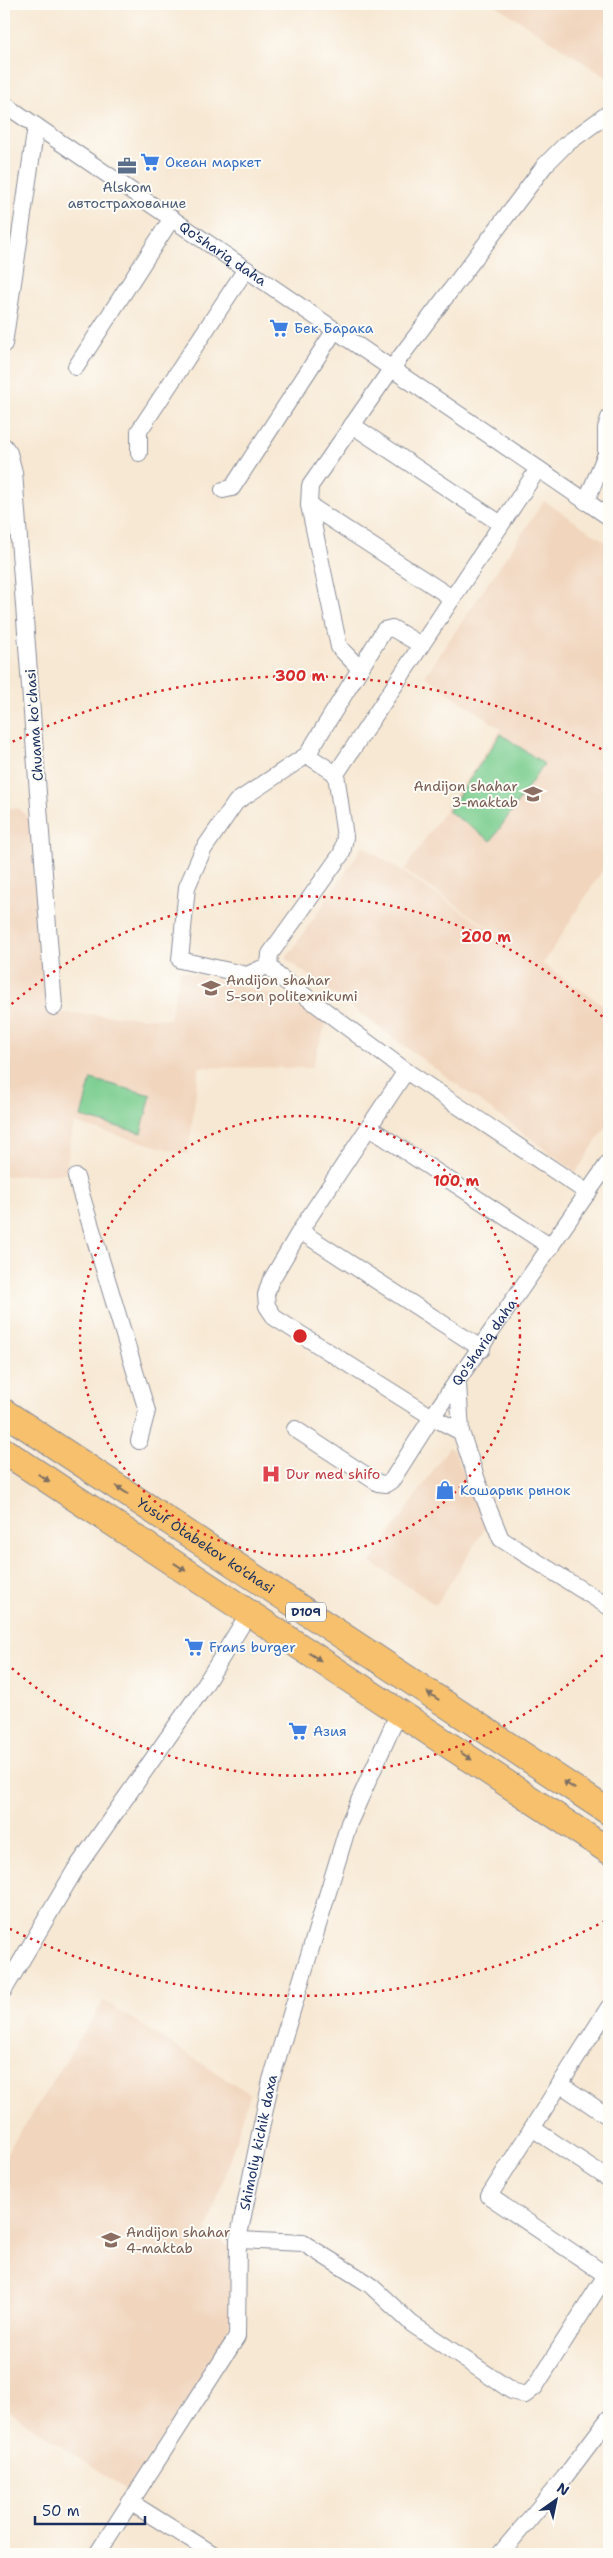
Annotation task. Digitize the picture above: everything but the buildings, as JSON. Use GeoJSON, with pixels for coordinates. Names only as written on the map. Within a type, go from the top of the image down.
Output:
{"type":"FeatureCollection","features":[{"type":"Feature","properties":{"kind":"main road","name":"Yusuf Otabekov ko'chasi"},"geometry":{"type":"LineString","coordinates":[[4,1412],[609,1812]]}},
{"type":"Feature","properties":{"kind":"main road","name":"D109"},"geometry":{"type":"LineString","coordinates":[[4,1451],[609,1850]]}},
{"type":"Feature","properties":{"kind":"street","name":"Qo'shariq daha"},"geometry":{"type":"LineString","coordinates":[[4,104],[609,518]]}},
{"type":"Feature","properties":{"kind":"street"},"geometry":{"type":"LineString","coordinates":[[360,669],[339,647],[309,505],[310,486],[392,368],[544,165],[564,145],[609,113]]}},
{"type":"Feature","properties":{"kind":"street"},"geometry":{"type":"LineString","coordinates":[[4,344],[36,126]]}},
{"type":"Feature","properties":{"kind":"street"},"geometry":{"type":"LineString","coordinates":[[76,367],[172,218]]}},
{"type":"Feature","properties":{"kind":"street"},"geometry":{"type":"LineString","coordinates":[[139,453],[139,431],[246,269]]}},
{"type":"Feature","properties":{"kind":"street"},"geometry":{"type":"LineString","coordinates":[[223,490],[232,488],[335,330]]}},
{"type":"Feature","properties":{"kind":"street"},"geometry":{"type":"LineString","coordinates":[[586,502],[606,454],[606,428],[609,418]]}},
{"type":"Feature","properties":{"kind":"street"},"geometry":{"type":"LineString","coordinates":[[352,425],[501,524]]}},
{"type":"Feature","properties":{"kind":"street","name":"Chuama koʻchasi"},"geometry":{"type":"LineString","coordinates":[[4,446],[9,453],[14,472],[54,1007]]}},
{"type":"Feature","properties":{"kind":"street"},"geometry":{"type":"LineString","coordinates":[[538,469],[336,774],[345,837],[342,852],[270,954],[269,965],[277,976],[406,1071],[588,1193]]}},
{"type":"Feature","properties":{"kind":"street"},"geometry":{"type":"LineString","coordinates":[[309,505],[452,598]]}},
{"type":"Feature","properties":{"kind":"street"},"geometry":{"type":"LineString","coordinates":[[269,965],[247,975],[180,960],[187,887],[203,850],[236,802],[308,755],[384,630],[392,628],[421,645]]}},
{"type":"Feature","properties":{"kind":"street"},"geometry":{"type":"LineString","coordinates":[[308,755],[336,774]]}},
{"type":"Feature","properties":{"kind":"street"},"geometry":{"type":"LineString","coordinates":[[406,1071],[300,1231],[270,1282],[266,1295],[267,1306],[275,1318],[432,1417],[461,1432]]}},
{"type":"Feature","properties":{"kind":"street"},"geometry":{"type":"LineString","coordinates":[[370,1128],[551,1247]]}},
{"type":"Feature","properties":{"kind":"street","name":"Qo'shariq daha"},"geometry":{"type":"LineString","coordinates":[[609,1162],[458,1383],[461,1432],[478,1483],[501,1539],[609,1607]]}},
{"type":"Feature","properties":{"kind":"street"},"geometry":{"type":"LineString","coordinates":[[76,1177],[147,1411],[139,1441]]}},
{"type":"Feature","properties":{"kind":"street"},"geometry":{"type":"LineString","coordinates":[[300,1231],[482,1349]]}},
{"type":"Feature","properties":{"kind":"street"},"geometry":{"type":"LineString","coordinates":[[295,1429],[378,1483],[386,1484],[392,1480],[432,1417],[458,1383]]}},
{"type":"Feature","properties":{"kind":"street"},"geometry":{"type":"LineString","coordinates":[[4,1990],[75,1870],[204,1686],[249,1613]]}},
{"type":"Feature","properties":{"kind":"street","name":"Shimoliy kichik daxa"},"geometry":{"type":"LineString","coordinates":[[97,2554],[237,2337],[238,2240],[272,2074],[349,1823],[399,1712]]}},
{"type":"Feature","properties":{"kind":"street"},"geometry":{"type":"LineString","coordinates":[[238,2240],[303,2243],[369,2284],[412,2324],[512,2391],[524,2394],[535,2387],[608,2276],[489,2196],[609,2007]]}},
{"type":"Feature","properties":{"kind":"street"},"geometry":{"type":"LineString","coordinates":[[560,2084],[609,2117]]}},
{"type":"Feature","properties":{"kind":"street"},"geometry":{"type":"LineString","coordinates":[[532,2128],[609,2179]]}},
{"type":"Feature","properties":{"kind":"street"},"geometry":{"type":"LineString","coordinates":[[500,2554],[564,2478],[609,2418]]}},
{"type":"Feature","properties":{"kind":"street"},"geometry":{"type":"LineString","coordinates":[[130,2502],[213,2554]]}},
{"type":"Feature","properties":{"kind":"shaded area"},"geometry":{"type":"Polygon","coordinates":[[[494,4],[609,4],[609,79],[494,4]]]}},
{"type":"Feature","properties":{"kind":"shaded area"},"geometry":{"type":"Polygon","coordinates":[[[544,501],[609,544],[609,860],[543,964],[609,1009],[609,1122],[576,1172],[286,959],[363,846],[542,964],[404,870],[501,729],[425,676],[544,501]]]}},
{"type":"Feature","properties":{"kind":"shaded area","name":"Andijon shahar 5-son politexnikumi"},"geometry":{"type":"Polygon","coordinates":[[[4,807],[20,809],[30,820],[46,1012],[170,1019],[180,970],[310,1005],[327,1021],[312,1068],[199,1067],[188,1155],[74,1123],[65,1174],[4,1176],[4,807]]]}},
{"type":"Feature","properties":{"kind":"shaded area","name":"Кошарык рынок"},"geometry":{"type":"Polygon","coordinates":[[[449,1447],[455,1453],[486,1527],[436,1605],[371,1562],[449,1447]]]}},
{"type":"Feature","properties":{"kind":"shaded area","name":"Andijon shahar 4-maktab"},"geometry":{"type":"Polygon","coordinates":[[[104,2001],[250,2094],[207,2231],[231,2248],[229,2336],[127,2490],[4,2408],[4,2157],[104,2001]]]}},
{"type":"Feature","properties":{"kind":"green space"},"geometry":{"type":"Polygon","coordinates":[[[501,734],[544,764],[491,841],[448,811],[501,734]]]}},
{"type":"Feature","properties":{"kind":"green space"},"geometry":{"type":"Polygon","coordinates":[[[91,1079],[151,1095],[141,1133],[81,1117],[91,1079]]]}},
{"type":"Feature","properties":{"kind":"place","name":"Океан маркет"},"geometry":{"type":"Point","coordinates":[150,162]}},
{"type":"Feature","properties":{"kind":"place","name":"Alskom автострахование"},"geometry":{"type":"Point","coordinates":[127,166]}},
{"type":"Feature","properties":{"kind":"place","name":"Бек Барака"},"geometry":{"type":"Point","coordinates":[279,328]}},
{"type":"Feature","properties":{"kind":"place","name":"Andijon shahar 3-maktab"},"geometry":{"type":"Point","coordinates":[533,794]}},
{"type":"Feature","properties":{"kind":"place","name":"Andijon shahar 5-son politexnikumi"},"geometry":{"type":"Point","coordinates":[211,988]}},
{"type":"Feature","properties":{"kind":"place","name":"Dur med shifo"},"geometry":{"type":"Point","coordinates":[271,1474]}},
{"type":"Feature","properties":{"kind":"place","name":"Кошарык рынок"},"geometry":{"type":"Point","coordinates":[445,1490]}},
{"type":"Feature","properties":{"kind":"place","name":"Frans burger"},"geometry":{"type":"Point","coordinates":[194,1647]}},
{"type":"Feature","properties":{"kind":"place","name":"Азия"},"geometry":{"type":"Point","coordinates":[298,1731]}},
{"type":"Feature","properties":{"kind":"place","name":"Andijon shahar 4-maktab"},"geometry":{"type":"Point","coordinates":[111,2240]}}]}
